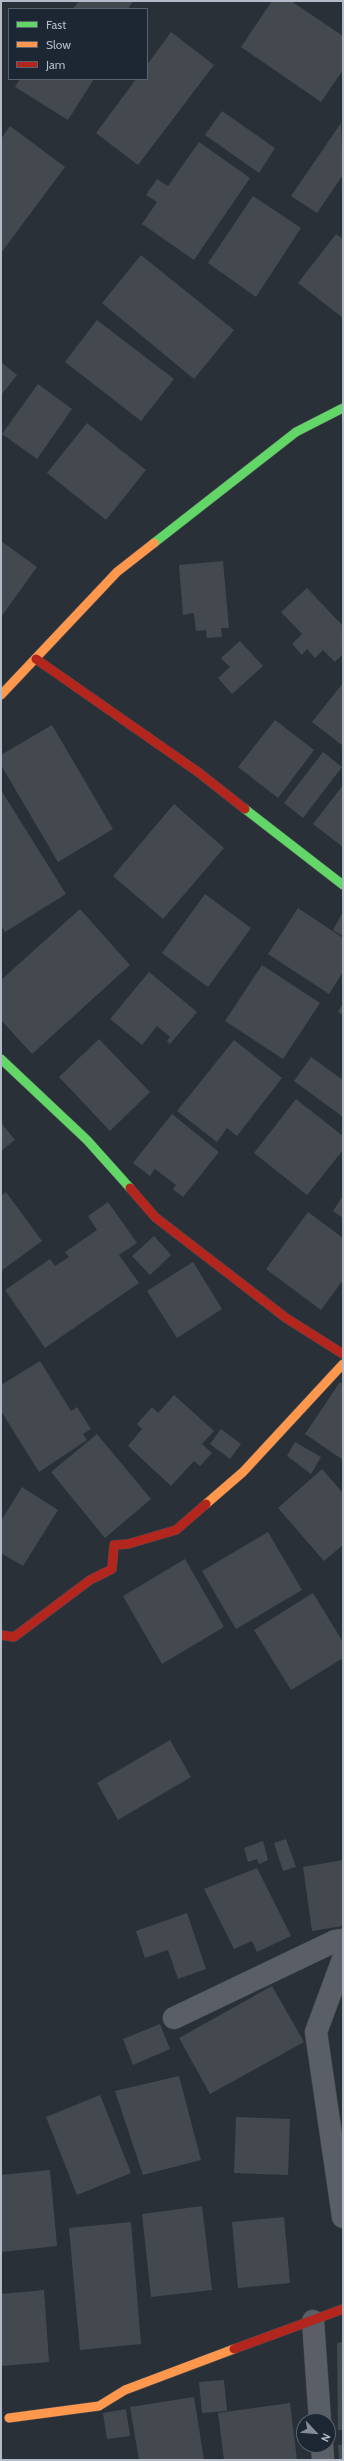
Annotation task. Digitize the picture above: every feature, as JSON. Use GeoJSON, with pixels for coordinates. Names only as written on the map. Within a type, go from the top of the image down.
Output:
{"type":"FeatureCollection","features":[{"type":"Feature","properties":{"kind":"street"},"geometry":{"type":"LineString","coordinates":[[1,694],[36,659],[117,572],[296,432],[343,408]]}},
{"type":"Feature","properties":{"kind":"street"},"geometry":{"type":"LineString","coordinates":[[36,659],[198,772],[343,885]]}},
{"type":"Feature","properties":{"kind":"street"},"geometry":{"type":"LineString","coordinates":[[1,1059],[87,1140],[155,1218],[286,1318],[343,1354]]}},
{"type":"Feature","properties":{"kind":"street"},"geometry":{"type":"LineString","coordinates":[[5,1632],[90,1580],[112,1569],[114,1545],[128,1544],[176,1530],[243,1472],[343,1364]]}},
{"type":"Feature","properties":{"kind":"street"},"geometry":{"type":"LineString","coordinates":[[174,2018],[335,1941],[343,1940]]}},
{"type":"Feature","properties":{"kind":"street"},"geometry":{"type":"LineString","coordinates":[[343,1959],[316,2032],[343,2217]]}},
{"type":"Feature","properties":{"kind":"street"},"geometry":{"type":"LineString","coordinates":[[9,2418],[99,2406],[126,2390],[343,2309]]}},
{"type":"Feature","properties":{"kind":"street"},"geometry":{"type":"LineString","coordinates":[[313,2321],[319,2413]]}},
{"type":"Feature","properties":{"kind":"building"},"geometry":{"type":"Polygon","coordinates":[[[79,1],[133,1],[129,8],[74,8],[79,1]]]}},
{"type":"Feature","properties":{"kind":"building"},"geometry":{"type":"Polygon","coordinates":[[[272,1],[291,1],[343,36],[343,70],[321,102],[241,47],[272,1]]]}},
{"type":"Feature","properties":{"kind":"building"},"geometry":{"type":"Polygon","coordinates":[[[171,32],[214,65],[138,165],[96,133],[135,80],[148,80],[148,64],[171,32]]]}},
{"type":"Feature","properties":{"kind":"building"},"geometry":{"type":"Polygon","coordinates":[[[19,80],[93,80],[68,120],[15,87],[19,80]]]}},
{"type":"Feature","properties":{"kind":"building"},"geometry":{"type":"Polygon","coordinates":[[[222,111],[275,148],[259,173],[205,135],[222,111]]]}},
{"type":"Feature","properties":{"kind":"building"},"geometry":{"type":"Polygon","coordinates":[[[341,123],[343,175],[317,213],[291,196],[341,123]]]}},
{"type":"Feature","properties":{"kind":"building"},"geometry":{"type":"Polygon","coordinates":[[[10,126],[65,167],[1,253],[1,139],[10,126]]]}},
{"type":"Feature","properties":{"kind":"building"},"geometry":{"type":"Polygon","coordinates":[[[199,142],[250,178],[194,260],[142,224],[157,202],[146,195],[157,179],[168,186],[199,142]]]}},
{"type":"Feature","properties":{"kind":"building"},"geometry":{"type":"Polygon","coordinates":[[[253,196],[301,228],[256,297],[208,263],[253,196]]]}},
{"type":"Feature","properties":{"kind":"building"},"geometry":{"type":"Polygon","coordinates":[[[336,234],[343,239],[343,318],[298,283],[336,234]]]}},
{"type":"Feature","properties":{"kind":"building"},"geometry":{"type":"Polygon","coordinates":[[[141,255],[234,330],[194,379],[102,303],[141,255]]]}},
{"type":"Feature","properties":{"kind":"building"},"geometry":{"type":"Polygon","coordinates":[[[97,320],[174,379],[141,421],[65,362],[97,320]]]}},
{"type":"Feature","properties":{"kind":"building"},"geometry":{"type":"Polygon","coordinates":[[[1,362],[17,375],[1,395],[1,362]]]}},
{"type":"Feature","properties":{"kind":"building"},"geometry":{"type":"Polygon","coordinates":[[[38,384],[72,409],[37,459],[2,434],[38,384]]]}},
{"type":"Feature","properties":{"kind":"building"},"geometry":{"type":"Polygon","coordinates":[[[87,423],[146,470],[106,520],[47,473],[87,423]]]}},
{"type":"Feature","properties":{"kind":"building"},"geometry":{"type":"Polygon","coordinates":[[[1,541],[37,567],[1,617],[1,541]]]}},
{"type":"Feature","properties":{"kind":"building"},"geometry":{"type":"Polygon","coordinates":[[[223,561],[229,628],[221,628],[222,637],[207,638],[206,630],[196,631],[194,613],[183,615],[179,565],[223,561]]]}},
{"type":"Feature","properties":{"kind":"building"},"geometry":{"type":"Polygon","coordinates":[[[307,588],[343,626],[343,654],[335,662],[323,650],[315,658],[307,649],[302,655],[292,644],[302,634],[281,612],[307,588]]]}},
{"type":"Feature","properties":{"kind":"building"},"geometry":{"type":"Polygon","coordinates":[[[240,641],[263,666],[232,694],[218,678],[230,667],[221,658],[240,641]]]}},
{"type":"Feature","properties":{"kind":"building"},"geometry":{"type":"Polygon","coordinates":[[[343,683],[343,746],[312,722],[343,683]]]}},
{"type":"Feature","properties":{"kind":"building"},"geometry":{"type":"Polygon","coordinates":[[[275,720],[314,750],[278,798],[238,767],[275,720]]]}},
{"type":"Feature","properties":{"kind":"building"},"geometry":{"type":"Polygon","coordinates":[[[52,725],[113,829],[58,862],[1,765],[1,755],[52,725]]]}},
{"type":"Feature","properties":{"kind":"building"},"geometry":{"type":"Polygon","coordinates":[[[323,752],[342,767],[303,818],[284,803],[323,752]]]}},
{"type":"Feature","properties":{"kind":"building"},"geometry":{"type":"Polygon","coordinates":[[[343,785],[343,847],[313,824],[343,785]]]}},
{"type":"Feature","properties":{"kind":"building"},"geometry":{"type":"Polygon","coordinates":[[[1,790],[66,894],[5,932],[1,926],[1,790]]]}},
{"type":"Feature","properties":{"kind":"building"},"geometry":{"type":"Polygon","coordinates":[[[174,804],[224,848],[163,919],[113,876],[174,804]]]}},
{"type":"Feature","properties":{"kind":"building"},"geometry":{"type":"Polygon","coordinates":[[[205,894],[251,928],[208,987],[162,953],[205,894]]]}},
{"type":"Feature","properties":{"kind":"building"},"geometry":{"type":"Polygon","coordinates":[[[298,908],[343,938],[343,972],[329,994],[268,954],[298,908]]]}},
{"type":"Feature","properties":{"kind":"building"},"geometry":{"type":"Polygon","coordinates":[[[80,909],[130,965],[32,1054],[1,1020],[1,980],[80,909]]]}},
{"type":"Feature","properties":{"kind":"building"},"geometry":{"type":"Polygon","coordinates":[[[343,912],[343,936],[333,930],[343,912]]]}},
{"type":"Feature","properties":{"kind":"building"},"geometry":{"type":"Polygon","coordinates":[[[262,965],[320,1003],[283,1059],[225,1021],[262,965]]]}},
{"type":"Feature","properties":{"kind":"building"},"geometry":{"type":"Polygon","coordinates":[[[149,972],[197,1012],[170,1044],[167,1041],[170,1037],[157,1026],[142,1045],[110,1019],[149,972]]]}},
{"type":"Feature","properties":{"kind":"building"},"geometry":{"type":"Polygon","coordinates":[[[343,1004],[343,1015],[338,1012],[343,1004]]]}},
{"type":"Feature","properties":{"kind":"building"},"geometry":{"type":"Polygon","coordinates":[[[99,1039],[150,1092],[110,1131],[59,1077],[99,1039]]]}},
{"type":"Feature","properties":{"kind":"building"},"geometry":{"type":"Polygon","coordinates":[[[234,1040],[282,1078],[237,1136],[227,1128],[217,1142],[177,1111],[234,1040]]]}},
{"type":"Feature","properties":{"kind":"building"},"geometry":{"type":"Polygon","coordinates":[[[311,1057],[343,1080],[343,1117],[294,1081],[311,1057]]]}},
{"type":"Feature","properties":{"kind":"building"},"geometry":{"type":"Polygon","coordinates":[[[296,1099],[343,1136],[343,1150],[307,1195],[254,1153],[296,1099]]]}},
{"type":"Feature","properties":{"kind":"building"},"geometry":{"type":"Polygon","coordinates":[[[172,1114],[219,1152],[183,1197],[173,1189],[176,1185],[155,1169],[150,1176],[133,1163],[172,1114]]]}},
{"type":"Feature","properties":{"kind":"building"},"geometry":{"type":"Polygon","coordinates":[[[1,1123],[15,1140],[1,1151],[1,1123]]]}},
{"type":"Feature","properties":{"kind":"building"},"geometry":{"type":"Polygon","coordinates":[[[6,1192],[42,1241],[1,1271],[1,1196],[6,1192]]]}},
{"type":"Feature","properties":{"kind":"building"},"geometry":{"type":"Polygon","coordinates":[[[343,1196],[343,1218],[333,1211],[343,1196]]]}},
{"type":"Feature","properties":{"kind":"building"},"geometry":{"type":"Polygon","coordinates":[[[108,1202],[137,1243],[119,1255],[139,1283],[45,1348],[5,1290],[50,1259],[55,1266],[69,1257],[65,1252],[97,1230],[88,1216],[108,1202]]]}},
{"type":"Feature","properties":{"kind":"building"},"geometry":{"type":"Polygon","coordinates":[[[308,1212],[343,1238],[343,1280],[321,1310],[266,1269],[308,1212]]]}},
{"type":"Feature","properties":{"kind":"building"},"geometry":{"type":"Polygon","coordinates":[[[154,1236],[171,1255],[150,1275],[132,1256],[154,1236]]]}},
{"type":"Feature","properties":{"kind":"building"},"geometry":{"type":"Polygon","coordinates":[[[193,1262],[222,1309],[177,1338],[147,1291],[193,1262]]]}},
{"type":"Feature","properties":{"kind":"building"},"geometry":{"type":"Polygon","coordinates":[[[40,1361],[71,1411],[77,1407],[91,1429],[83,1434],[87,1440],[39,1472],[1,1411],[1,1385],[40,1361]]]}},
{"type":"Feature","properties":{"kind":"building"},"geometry":{"type":"Polygon","coordinates":[[[340,1382],[343,1384],[343,1460],[305,1434],[340,1382]]]}},
{"type":"Feature","properties":{"kind":"building"},"geometry":{"type":"Polygon","coordinates":[[[174,1395],[214,1431],[202,1444],[212,1453],[200,1466],[194,1461],[171,1486],[128,1446],[142,1429],[137,1424],[152,1407],[158,1413],[174,1395]]]}},
{"type":"Feature","properties":{"kind":"building"},"geometry":{"type":"Polygon","coordinates":[[[221,1429],[241,1444],[230,1459],[210,1444],[221,1429]]]}},
{"type":"Feature","properties":{"kind":"building"},"geometry":{"type":"Polygon","coordinates":[[[97,1434],[151,1499],[105,1538],[51,1472],[97,1434]]]}},
{"type":"Feature","properties":{"kind":"building"},"geometry":{"type":"Polygon","coordinates":[[[295,1442],[321,1457],[311,1474],[287,1456],[295,1442]]]}},
{"type":"Feature","properties":{"kind":"building"},"geometry":{"type":"Polygon","coordinates":[[[322,1469],[343,1493],[343,1545],[324,1561],[278,1508],[322,1469]]]}},
{"type":"Feature","properties":{"kind":"building"},"geometry":{"type":"Polygon","coordinates":[[[22,1487],[58,1510],[23,1566],[1,1553],[1,1521],[22,1487]]]}},
{"type":"Feature","properties":{"kind":"building"},"geometry":{"type":"Polygon","coordinates":[[[268,1532],[302,1590],[236,1629],[202,1571],[268,1532]]]}},
{"type":"Feature","properties":{"kind":"building"},"geometry":{"type":"Polygon","coordinates":[[[185,1559],[224,1627],[162,1664],[123,1596],[185,1559]]]}},
{"type":"Feature","properties":{"kind":"building"},"geometry":{"type":"Polygon","coordinates":[[[313,1593],[343,1642],[343,1658],[291,1690],[254,1630],[313,1593]]]}},
{"type":"Feature","properties":{"kind":"building"},"geometry":{"type":"Polygon","coordinates":[[[170,1740],[191,1777],[118,1820],[97,1783],[170,1740]]]}},
{"type":"Feature","properties":{"kind":"building"},"geometry":{"type":"Polygon","coordinates":[[[286,1839],[296,1867],[283,1871],[274,1843],[286,1839]]]}},
{"type":"Feature","properties":{"kind":"building"},"geometry":{"type":"Polygon","coordinates":[[[263,1841],[268,1860],[259,1864],[257,1859],[248,1862],[244,1848],[263,1841]]]}},
{"type":"Feature","properties":{"kind":"building"},"geometry":{"type":"Polygon","coordinates":[[[343,1860],[343,1926],[312,1931],[303,1867],[343,1860]]]}},
{"type":"Feature","properties":{"kind":"building"},"geometry":{"type":"Polygon","coordinates":[[[257,1868],[291,1936],[257,1952],[252,1941],[234,1949],[204,1889],[257,1868]]]}},
{"type":"Feature","properties":{"kind":"building"},"geometry":{"type":"Polygon","coordinates":[[[187,1913],[206,1969],[178,1979],[168,1950],[145,1958],[136,1931],[187,1913]]]}},
{"type":"Feature","properties":{"kind":"building"},"geometry":{"type":"Polygon","coordinates":[[[272,1986],[304,2042],[210,2094],[179,2038],[272,1986]]]}},
{"type":"Feature","properties":{"kind":"building"},"geometry":{"type":"Polygon","coordinates":[[[160,2024],[170,2049],[133,2065],[123,2039],[160,2024]]]}},
{"type":"Feature","properties":{"kind":"building"},"geometry":{"type":"Polygon","coordinates":[[[179,2076],[201,2160],[143,2175],[115,2091],[179,2076]]]}},
{"type":"Feature","properties":{"kind":"building"},"geometry":{"type":"Polygon","coordinates":[[[100,2095],[131,2173],[77,2195],[46,2117],[100,2095]]]}},
{"type":"Feature","properties":{"kind":"building"},"geometry":{"type":"Polygon","coordinates":[[[236,2117],[290,2119],[288,2175],[234,2173],[236,2117]]]}},
{"type":"Feature","properties":{"kind":"building"},"geometry":{"type":"Polygon","coordinates":[[[50,2170],[57,2246],[1,2252],[1,2175],[50,2170]]]}},
{"type":"Feature","properties":{"kind":"building"},"geometry":{"type":"Polygon","coordinates":[[[202,2206],[212,2290],[151,2297],[142,2214],[202,2206]]]}},
{"type":"Feature","properties":{"kind":"building"},"geometry":{"type":"Polygon","coordinates":[[[284,2217],[290,2283],[238,2288],[232,2222],[284,2217]]]}},
{"type":"Feature","properties":{"kind":"building"},"geometry":{"type":"Polygon","coordinates":[[[131,2222],[141,2344],[80,2350],[69,2228],[131,2222]]]}},
{"type":"Feature","properties":{"kind":"building"},"geometry":{"type":"Polygon","coordinates":[[[44,2290],[49,2362],[1,2366],[1,2294],[44,2290]]]}},
{"type":"Feature","properties":{"kind":"building"},"geometry":{"type":"Polygon","coordinates":[[[343,2342],[343,2430],[338,2430],[337,2343],[343,2342]]]}},
{"type":"Feature","properties":{"kind":"building"},"geometry":{"type":"Polygon","coordinates":[[[224,2380],[227,2411],[202,2413],[199,2382],[224,2380]]]}},
{"type":"Feature","properties":{"kind":"building"},"geometry":{"type":"Polygon","coordinates":[[[194,2397],[204,2460],[139,2460],[130,2407],[194,2397]]]}},
{"type":"Feature","properties":{"kind":"building"},"geometry":{"type":"Polygon","coordinates":[[[290,2403],[297,2460],[224,2460],[218,2413],[290,2403]]]}},
{"type":"Feature","properties":{"kind":"building"},"geometry":{"type":"Polygon","coordinates":[[[126,2409],[130,2436],[107,2439],[103,2413],[126,2409]]]}},
{"type":"Feature","properties":{"kind":"building"},"geometry":{"type":"Polygon","coordinates":[[[338,2445],[343,2445],[343,2460],[339,2460],[338,2445]]]}},
{"type":"Feature","properties":{"kind":"traffic: fast"},"geometry":{"type":"LineString","coordinates":[[154,543],[296,432],[343,408]]}},
{"type":"Feature","properties":{"kind":"traffic: fast"},"geometry":{"type":"LineString","coordinates":[[245,809],[343,885]]}},
{"type":"Feature","properties":{"kind":"traffic: fast"},"geometry":{"type":"LineString","coordinates":[[1,1059],[87,1140],[130,1188]]}},
{"type":"Feature","properties":{"kind":"traffic: slow"},"geometry":{"type":"LineString","coordinates":[[1,695],[117,572],[154,543]]}},
{"type":"Feature","properties":{"kind":"traffic: slow"},"geometry":{"type":"LineString","coordinates":[[206,1504],[243,1472],[343,1364]]}},
{"type":"Feature","properties":{"kind":"traffic: slow"},"geometry":{"type":"LineString","coordinates":[[9,2418],[99,2406],[125,2390],[234,2349]]}},
{"type":"Feature","properties":{"kind":"traffic: jam"},"geometry":{"type":"LineString","coordinates":[[36,659],[198,772],[245,809]]}},
{"type":"Feature","properties":{"kind":"traffic: jam"},"geometry":{"type":"LineString","coordinates":[[130,1188],[155,1217],[286,1318],[343,1354]]}},
{"type":"Feature","properties":{"kind":"traffic: jam"},"geometry":{"type":"LineString","coordinates":[[1,1635],[14,1637],[90,1580],[112,1569],[114,1545],[128,1544],[176,1530],[206,1504]]}},
{"type":"Feature","properties":{"kind":"traffic: jam"},"geometry":{"type":"LineString","coordinates":[[234,2349],[343,2309]]}}]}
